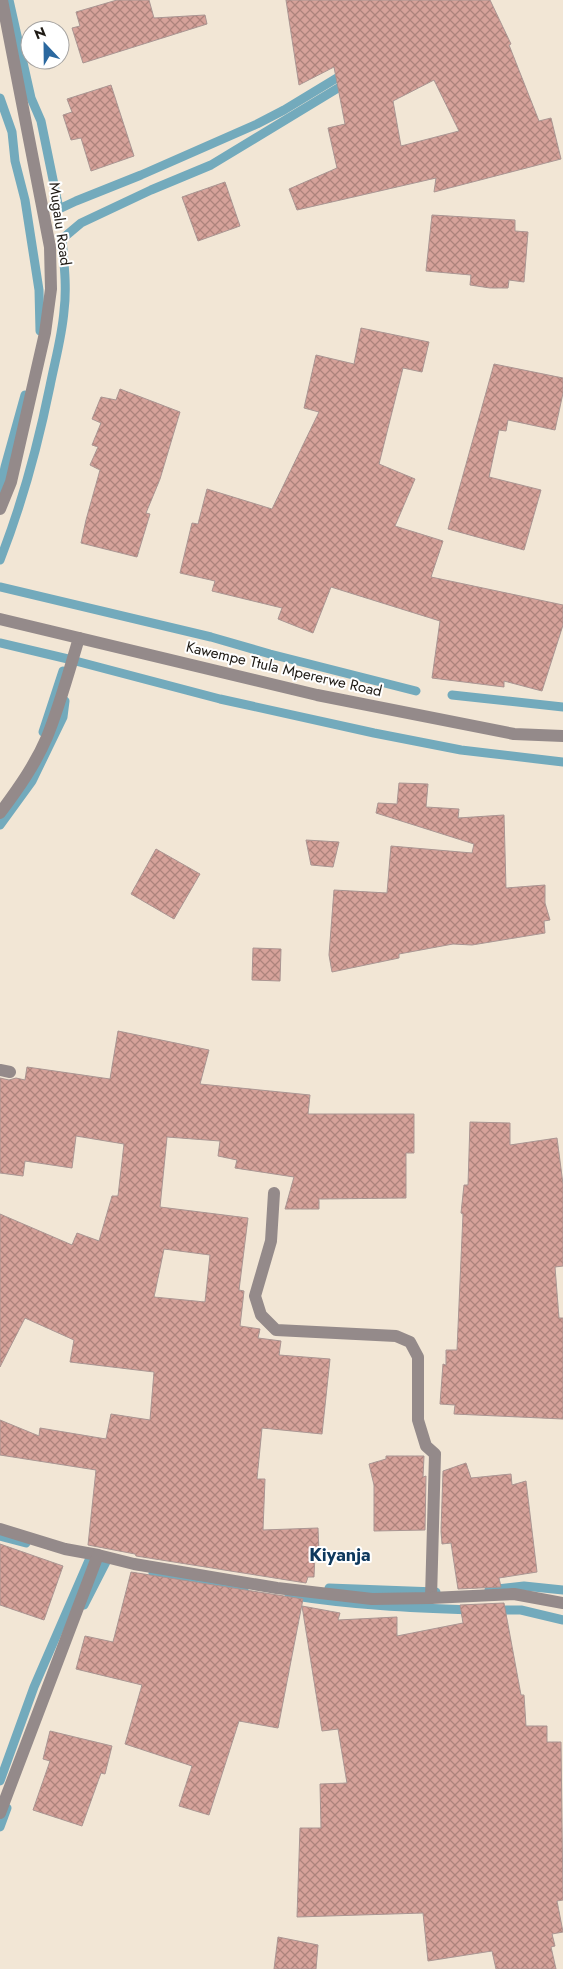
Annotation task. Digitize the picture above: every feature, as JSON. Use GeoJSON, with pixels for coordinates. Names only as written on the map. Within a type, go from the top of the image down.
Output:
{"type":"FeatureCollection","features":[{"type":"Feature","properties":{"kind":"street","name":"Mugalu Road"},"geometry":{"type":"LineString","coordinates":[[0,509],[10,482],[45,332],[51,289],[50,247],[2,0]]}},
{"type":"Feature","properties":{"kind":"street","name":"Kawempe Ttula Mpererwe Road"},"geometry":{"type":"LineString","coordinates":[[0,619],[317,695],[514,734],[563,736]]}},
{"type":"Feature","properties":{"kind":"street"},"geometry":{"type":"LineString","coordinates":[[0,813],[24,781],[46,739],[65,686],[79,638]]}},
{"type":"Feature","properties":{"kind":"street"},"geometry":{"type":"LineString","coordinates":[[274,1192],[271,1241],[255,1296],[260,1315],[276,1330],[396,1336],[410,1342],[418,1357],[418,1420],[426,1446],[435,1454],[432,1592]]}},
{"type":"Feature","properties":{"kind":"street"},"geometry":{"type":"LineString","coordinates":[[0,1530],[65,1549],[134,1564],[277,1588],[372,1598],[432,1592],[514,1594],[563,1603]]}},
{"type":"Feature","properties":{"kind":"street"},"geometry":{"type":"LineString","coordinates":[[0,1813],[98,1555]]}},
{"type":"Feature","properties":{"kind":"building"},"geometry":{"type":"Polygon","coordinates":[[[117,0],[149,0],[154,18],[205,15],[207,24],[83,63],[72,28],[80,26],[76,12],[117,0]]]}},
{"type":"Feature","properties":{"kind":"building"},"geometry":{"type":"Polygon","coordinates":[[[286,0],[490,0],[511,44],[509,45],[539,121],[551,118],[561,159],[434,192],[436,178],[297,210],[289,189],[337,168],[328,128],[345,124],[334,67],[299,85],[286,0]],[[434,80],[393,101],[401,146],[459,131],[434,80]]]}},
{"type":"Feature","properties":{"kind":"building"},"geometry":{"type":"Polygon","coordinates":[[[111,85],[134,156],[91,171],[81,138],[71,140],[63,115],[72,112],[67,99],[111,85]]]}},
{"type":"Feature","properties":{"kind":"building"},"geometry":{"type":"Polygon","coordinates":[[[225,182],[240,226],[198,241],[182,197],[225,182]]]}},
{"type":"Feature","properties":{"kind":"building"},"geometry":{"type":"Polygon","coordinates":[[[432,215],[515,220],[515,231],[528,232],[524,282],[509,280],[508,288],[490,288],[470,285],[471,275],[426,271],[432,215]]]}},
{"type":"Feature","properties":{"kind":"building"},"geometry":{"type":"Polygon","coordinates":[[[361,328],[429,342],[422,372],[403,368],[379,464],[415,479],[395,526],[443,541],[431,577],[563,605],[563,625],[542,691],[504,681],[504,687],[432,678],[440,621],[331,587],[313,633],[278,619],[282,608],[212,591],[215,581],[180,573],[192,523],[198,524],[207,489],[272,509],[319,412],[304,408],[316,355],[354,364],[361,328]]]}},
{"type":"Feature","properties":{"kind":"building"},"geometry":{"type":"Polygon","coordinates":[[[494,364],[563,378],[563,393],[555,430],[508,420],[506,431],[499,430],[489,477],[541,490],[524,550],[448,529],[494,364]]]}},
{"type":"Feature","properties":{"kind":"building"},"geometry":{"type":"Polygon","coordinates":[[[120,389],[180,412],[160,479],[146,513],[150,514],[137,557],[81,543],[100,470],[90,465],[98,447],[92,445],[101,423],[92,419],[101,397],[116,400],[120,389]]]}},
{"type":"Feature","properties":{"kind":"building"},"geometry":{"type":"Polygon","coordinates":[[[399,783],[428,784],[426,807],[459,809],[458,818],[504,815],[506,888],[545,885],[545,903],[550,920],[544,921],[545,933],[472,945],[453,944],[399,954],[399,958],[332,972],[329,955],[334,890],[387,893],[391,846],[472,853],[474,844],[376,813],[378,803],[397,804],[399,783]]]}},
{"type":"Feature","properties":{"kind":"building"},"geometry":{"type":"Polygon","coordinates":[[[306,840],[339,842],[333,867],[311,865],[306,840]]]}},
{"type":"Feature","properties":{"kind":"building"},"geometry":{"type":"Polygon","coordinates":[[[156,849],[200,874],[174,919],[131,894],[156,849]]]}},
{"type":"Feature","properties":{"kind":"building"},"geometry":{"type":"Polygon","coordinates":[[[253,948],[281,949],[280,981],[252,980],[253,948]]]}},
{"type":"Feature","properties":{"kind":"building"},"geometry":{"type":"Polygon","coordinates":[[[118,1031],[209,1050],[200,1084],[310,1095],[308,1114],[414,1114],[414,1153],[406,1153],[406,1198],[319,1199],[319,1209],[285,1209],[294,1177],[235,1168],[237,1160],[218,1156],[220,1141],[167,1137],[160,1207],[248,1218],[239,1290],[244,1291],[240,1326],[260,1329],[258,1338],[281,1341],[279,1355],[330,1359],[322,1434],[262,1428],[257,1479],[265,1479],[263,1530],[318,1528],[319,1553],[315,1554],[314,1577],[308,1577],[306,1583],[136,1556],[135,1554],[88,1545],[96,1470],[0,1455],[0,1420],[39,1436],[40,1428],[106,1439],[111,1414],[150,1420],[154,1372],[70,1362],[74,1340],[25,1318],[0,1367],[0,1214],[72,1245],[77,1233],[99,1241],[112,1196],[118,1196],[124,1144],[76,1136],[72,1168],[25,1161],[23,1176],[0,1173],[0,1078],[25,1080],[27,1067],[110,1079],[118,1031]],[[164,1249],[154,1297],[205,1302],[210,1255],[164,1249]]]}},
{"type":"Feature","properties":{"kind":"building"},"geometry":{"type":"Polygon","coordinates":[[[470,1122],[510,1123],[510,1145],[557,1138],[563,1184],[563,1266],[555,1267],[559,1318],[563,1318],[563,1419],[454,1414],[455,1405],[440,1404],[443,1364],[446,1365],[446,1350],[457,1350],[463,1214],[461,1213],[464,1185],[468,1185],[470,1122]]]}},
{"type":"Feature","properties":{"kind":"building"},"geometry":{"type":"Polygon","coordinates":[[[386,1456],[424,1456],[423,1477],[426,1476],[425,1530],[374,1531],[374,1485],[369,1464],[386,1459],[386,1456]]]}},
{"type":"Feature","properties":{"kind":"building"},"geometry":{"type":"Polygon","coordinates":[[[466,1463],[471,1478],[511,1474],[512,1485],[526,1481],[537,1572],[499,1578],[501,1587],[458,1589],[451,1543],[442,1544],[443,1471],[466,1463]]]}},
{"type":"Feature","properties":{"kind":"building"},"geometry":{"type":"Polygon","coordinates":[[[0,1544],[63,1566],[44,1620],[0,1605],[0,1544]]]}},
{"type":"Feature","properties":{"kind":"building"},"geometry":{"type":"Polygon","coordinates":[[[131,1572],[303,1599],[278,1728],[239,1721],[209,1815],[179,1806],[192,1766],[125,1744],[142,1685],[76,1669],[85,1636],[113,1642],[131,1572]]]}},
{"type":"Feature","properties":{"kind":"building"},"geometry":{"type":"Polygon","coordinates":[[[504,1603],[521,1695],[524,1695],[526,1726],[547,1726],[547,1742],[561,1742],[563,1900],[557,1901],[563,1932],[552,1934],[555,1946],[551,1947],[556,1969],[496,1969],[492,1951],[428,1961],[423,1913],[297,1917],[300,1828],[321,1828],[320,1784],[347,1783],[338,1729],[322,1731],[302,1606],[340,1613],[338,1620],[397,1617],[397,1636],[463,1623],[460,1605],[504,1603]]]}},
{"type":"Feature","properties":{"kind":"building"},"geometry":{"type":"Polygon","coordinates":[[[50,1731],[112,1746],[105,1774],[101,1773],[82,1826],[33,1810],[50,1761],[43,1759],[50,1731]]]}},
{"type":"Feature","properties":{"kind":"building"},"geometry":{"type":"Polygon","coordinates":[[[278,1937],[318,1945],[316,1969],[274,1969],[278,1937]]]}},
{"type":"Feature","properties":{"kind":"waterway"},"geometry":{"type":"LineString","coordinates":[[9,0],[31,98],[41,121],[59,209],[257,124],[345,73]]}},
{"type":"Feature","properties":{"kind":"waterway"},"geometry":{"type":"LineString","coordinates":[[0,560],[35,452],[60,339],[65,293],[62,239],[81,223],[151,190],[211,165],[348,82]]}},
{"type":"Feature","properties":{"kind":"waterway"},"geometry":{"type":"LineString","coordinates":[[0,98],[12,132],[15,161],[25,200],[39,290],[40,331]]}},
{"type":"Feature","properties":{"kind":"waterway"},"geometry":{"type":"LineString","coordinates":[[0,491],[25,395]]}},
{"type":"Feature","properties":{"kind":"waterway"},"geometry":{"type":"LineString","coordinates":[[0,587],[211,637],[416,691]]}},
{"type":"Feature","properties":{"kind":"waterway"},"geometry":{"type":"LineString","coordinates":[[0,643],[220,699],[374,733],[461,750],[563,762]]}},
{"type":"Feature","properties":{"kind":"waterway"},"geometry":{"type":"LineString","coordinates":[[43,732],[63,671]]}},
{"type":"Feature","properties":{"kind":"waterway"},"geometry":{"type":"LineString","coordinates":[[452,695],[563,707]]}},
{"type":"Feature","properties":{"kind":"waterway"},"geometry":{"type":"LineString","coordinates":[[0,825],[32,781],[63,717],[65,701]]}},
{"type":"Feature","properties":{"kind":"waterway"},"geometry":{"type":"LineString","coordinates":[[0,1536],[26,1543]]}},
{"type":"Feature","properties":{"kind":"waterway"},"geometry":{"type":"LineString","coordinates":[[0,1781],[34,1687],[90,1558]]}},
{"type":"Feature","properties":{"kind":"waterway"},"geometry":{"type":"LineString","coordinates":[[84,1605],[106,1562]]}},
{"type":"Feature","properties":{"kind":"waterway"},"geometry":{"type":"LineString","coordinates":[[153,1573],[183,1580],[244,1589]]}},
{"type":"Feature","properties":{"kind":"waterway"},"geometry":{"type":"LineString","coordinates":[[489,1590],[524,1586],[563,1590]]}},
{"type":"Feature","properties":{"kind":"waterway"},"geometry":{"type":"LineString","coordinates":[[329,1588],[436,1592]]}},
{"type":"Feature","properties":{"kind":"waterway"},"geometry":{"type":"LineString","coordinates":[[289,1595],[381,1606],[472,1610]]}},
{"type":"Feature","properties":{"kind":"waterway"},"geometry":{"type":"LineString","coordinates":[[495,1610],[521,1610],[563,1620]]}},
{"type":"Feature","properties":{"kind":"waterway"},"geometry":{"type":"LineString","coordinates":[[0,1827],[7,1808]]}},
{"type":"Feature","properties":{"kind":"district","name":"Kiyanja"},"geometry":{"type":"Point","coordinates":[340,1555]}}]}
